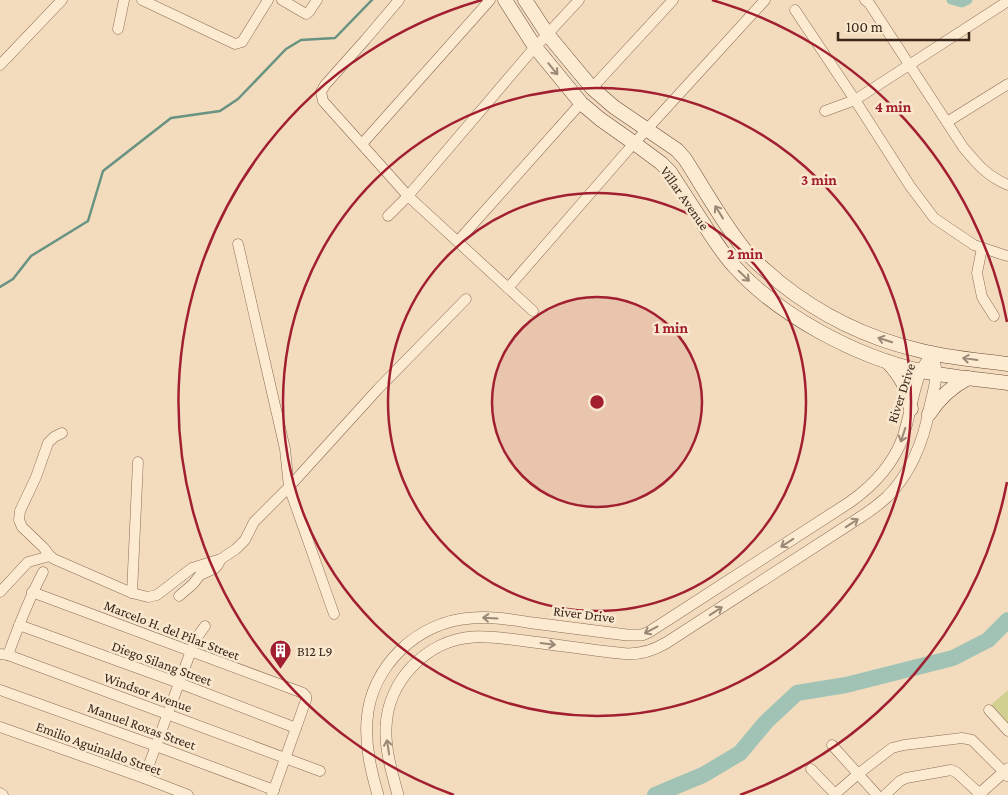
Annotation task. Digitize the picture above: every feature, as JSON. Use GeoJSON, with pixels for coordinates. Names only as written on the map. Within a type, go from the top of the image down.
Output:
{"type":"FeatureCollection","features":[{"type":"Feature","properties":{"kind":"main road","name":"Villar Avenue"},"geometry":{"type":"LineString","coordinates":[[505,0],[536,47],[581,102],[600,119],[661,163],[670,172],[734,267],[752,284],[792,315],[840,343],[876,358],[937,374],[1008,382]]}},
{"type":"Feature","properties":{"kind":"main road","name":"Villar Avenue"},"geometry":{"type":"LineString","coordinates":[[525,0],[548,34],[592,88],[614,107],[677,150],[686,159],[735,238],[766,271],[785,287],[847,326],[882,340],[932,353],[1008,364]]}},
{"type":"Feature","properties":{"kind":"main road"},"geometry":{"type":"LineString","coordinates":[[887,361],[904,383],[911,409]]}},
{"type":"Feature","properties":{"kind":"main road"},"geometry":{"type":"LineString","coordinates":[[929,414],[936,402],[945,393],[968,378]]}},
{"type":"Feature","properties":{"kind":"street"},"geometry":{"type":"LineString","coordinates":[[0,65],[62,0]]}},
{"type":"Feature","properties":{"kind":"street"},"geometry":{"type":"LineString","coordinates":[[118,29],[124,0]]}},
{"type":"Feature","properties":{"kind":"street"},"geometry":{"type":"LineString","coordinates":[[142,0],[238,44],[242,42],[268,0]]}},
{"type":"Feature","properties":{"kind":"street"},"geometry":{"type":"LineString","coordinates":[[282,0],[306,14],[317,0]]}},
{"type":"Feature","properties":{"kind":"street"},"geometry":{"type":"LineString","coordinates":[[399,0],[325,85],[321,92],[323,101],[408,196],[533,312]]}},
{"type":"Feature","properties":{"kind":"street"},"geometry":{"type":"LineString","coordinates":[[362,144],[490,0]]}},
{"type":"Feature","properties":{"kind":"street"},"geometry":{"type":"LineString","coordinates":[[388,216],[408,196],[536,47],[579,0]]}},
{"type":"Feature","properties":{"kind":"street"},"geometry":{"type":"LineString","coordinates":[[592,88],[673,0]]}},
{"type":"Feature","properties":{"kind":"street"},"geometry":{"type":"LineString","coordinates":[[508,288],[634,143],[765,0]]}},
{"type":"Feature","properties":{"kind":"street"},"geometry":{"type":"LineString","coordinates":[[865,0],[869,3],[977,165],[989,176],[1008,185]]}},
{"type":"Feature","properties":{"kind":"street"},"geometry":{"type":"LineString","coordinates":[[825,111],[855,100],[1008,1]]}},
{"type":"Feature","properties":{"kind":"street"},"geometry":{"type":"LineString","coordinates":[[795,10],[910,186],[934,218],[974,245],[1008,256]]}},
{"type":"Feature","properties":{"kind":"street"},"geometry":{"type":"LineString","coordinates":[[947,122],[1006,89]]}},
{"type":"Feature","properties":{"kind":"street"},"geometry":{"type":"LineString","coordinates":[[458,241],[581,102]]}},
{"type":"Feature","properties":{"kind":"street"},"geometry":{"type":"LineString","coordinates":[[238,244],[285,450],[289,487],[334,614]]}},
{"type":"Feature","properties":{"kind":"street"},"geometry":{"type":"LineString","coordinates":[[982,248],[977,273],[982,298],[994,316]]}},
{"type":"Feature","properties":{"kind":"street"},"geometry":{"type":"LineString","coordinates":[[62,433],[48,443],[36,477],[20,511],[18,520],[22,527],[54,560],[132,593],[148,597],[157,595],[192,568],[222,559],[236,549],[245,540],[254,522],[289,487],[378,389],[466,299]]}},
{"type":"Feature","properties":{"kind":"street","name":"River Drive"},"geometry":{"type":"LineString","coordinates":[[378,795],[368,748],[367,720],[371,699],[378,680],[393,658],[418,636],[448,622],[464,618],[481,617],[627,635],[642,635],[649,632],[868,489],[882,475],[894,457],[903,436],[921,371],[932,353]]}},
{"type":"Feature","properties":{"kind":"street","name":"River Drive"},"geometry":{"type":"LineString","coordinates":[[398,795],[386,740],[388,715],[397,688],[415,664],[427,653],[454,640],[482,637],[628,654],[644,653],[659,647],[859,518],[886,498],[904,478],[922,442],[937,374],[932,353]]}},
{"type":"Feature","properties":{"kind":"street"},"geometry":{"type":"LineString","coordinates":[[132,593],[138,462]]}},
{"type":"Feature","properties":{"kind":"street"},"geometry":{"type":"LineString","coordinates":[[0,592],[28,562],[50,556]]}},
{"type":"Feature","properties":{"kind":"street"},"geometry":{"type":"LineString","coordinates":[[179,596],[200,575],[217,566],[222,559]]}},
{"type":"Feature","properties":{"kind":"street"},"geometry":{"type":"LineString","coordinates":[[4,655],[43,572]]}},
{"type":"Feature","properties":{"kind":"street","name":"Marcelo H. del Pilar Street"},"geometry":{"type":"LineString","coordinates":[[32,592],[303,693],[306,696],[306,700],[296,728]]}},
{"type":"Feature","properties":{"kind":"street","name":"Diego Silang Street"},"geometry":{"type":"LineString","coordinates":[[19,625],[296,728]]}},
{"type":"Feature","properties":{"kind":"street"},"geometry":{"type":"LineString","coordinates":[[144,778],[195,640],[205,626]]}},
{"type":"Feature","properties":{"kind":"street","name":"Windsor Avenue"},"geometry":{"type":"LineString","coordinates":[[4,655],[320,770]]}},
{"type":"Feature","properties":{"kind":"street","name":"Manuel Roxas Street"},"geometry":{"type":"LineString","coordinates":[[0,690],[156,746],[273,793]]}},
{"type":"Feature","properties":{"kind":"street"},"geometry":{"type":"LineString","coordinates":[[989,710],[1008,731]]}},
{"type":"Feature","properties":{"kind":"street","name":"Emilio Aguinaldo Street"},"geometry":{"type":"LineString","coordinates":[[0,727],[188,795]]}},
{"type":"Feature","properties":{"kind":"street"},"geometry":{"type":"LineString","coordinates":[[273,793],[296,728]]}},
{"type":"Feature","properties":{"kind":"street"},"geometry":{"type":"LineString","coordinates":[[811,769],[834,795],[892,748],[962,738],[972,740],[1007,772],[979,794],[956,772],[951,770],[906,778],[884,795]]}},
{"type":"Feature","properties":{"kind":"street"},"geometry":{"type":"LineString","coordinates":[[832,746],[877,795]]}},
{"type":"Feature","properties":{"kind":"shaded area"},"geometry":{"type":"Polygon","coordinates":[[[1008,690],[1008,724],[991,705],[1008,690]]]}},
{"type":"Feature","properties":{"kind":"waterway"},"geometry":{"type":"LineString","coordinates":[[0,287],[13,279],[31,256],[88,221],[103,171],[171,118],[220,111],[238,99],[286,49],[301,40],[335,38],[372,0]]}},
{"type":"Feature","properties":{"kind":"waterway"},"geometry":{"type":"LineString","coordinates":[[951,0],[962,3],[968,0]]}},
{"type":"Feature","properties":{"kind":"waterway"},"geometry":{"type":"LineString","coordinates":[[655,795],[703,775],[740,753],[766,722],[797,693],[846,685],[953,658],[988,640],[1008,620]]}},
{"type":"Feature","properties":{"kind":"place","name":"B12 L9"},"geometry":{"type":"Point","coordinates":[281,670]}}]}
